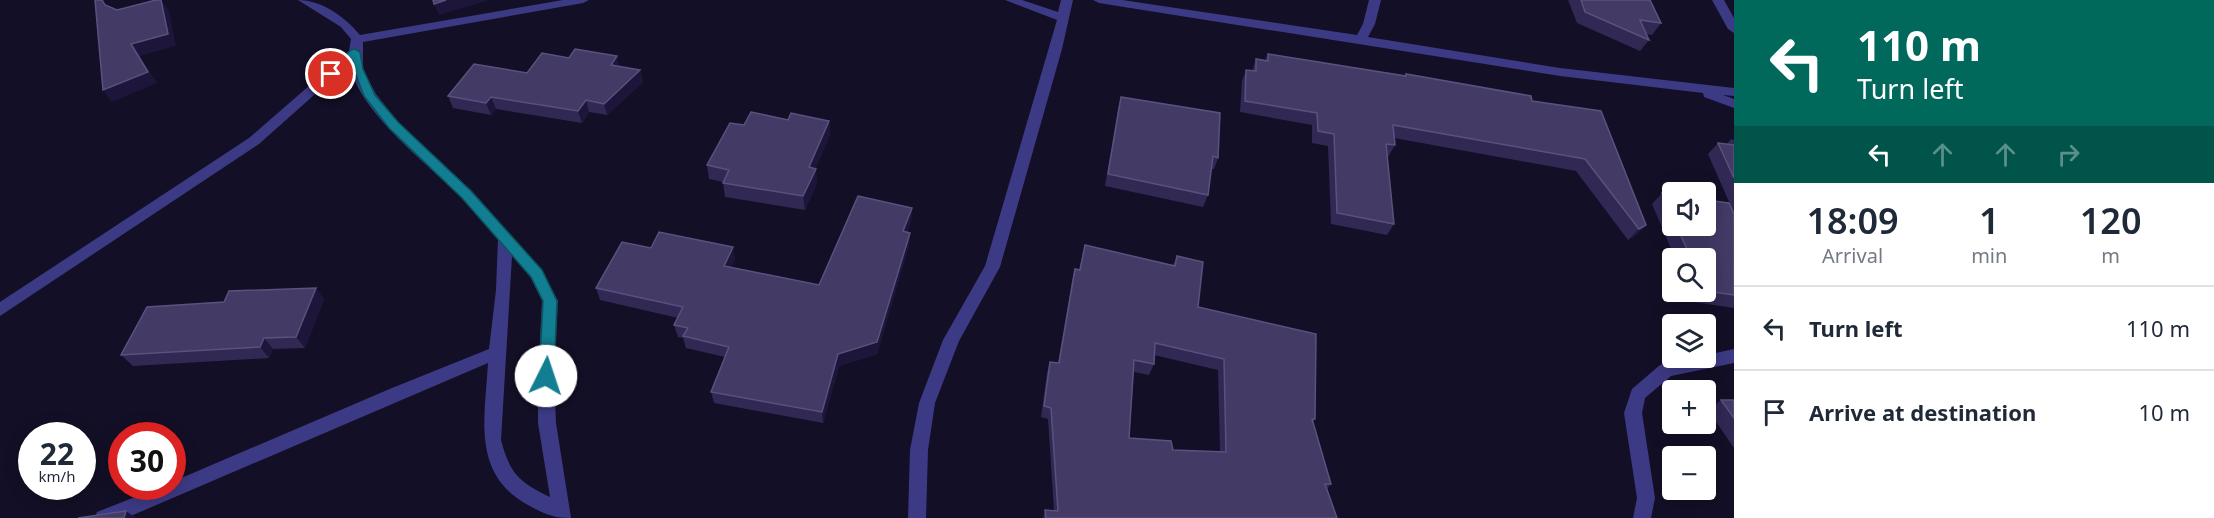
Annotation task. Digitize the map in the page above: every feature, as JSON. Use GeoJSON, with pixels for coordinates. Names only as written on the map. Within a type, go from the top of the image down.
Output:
{"type":"FeatureCollection","features":[{"type":"Feature","properties":{"kind":"street"},"geometry":{"type":"LineString","coordinates":[[304,0],[345,24],[356,46],[357,69],[370,96],[393,125],[466,195],[537,274],[550,301],[546,376],[547,423],[562,516]]}},
{"type":"Feature","properties":{"kind":"street"},"geometry":{"type":"LineString","coordinates":[[0,310],[254,141],[356,46],[583,0]]}},
{"type":"Feature","properties":{"kind":"street"},"geometry":{"type":"LineString","coordinates":[[1011,0],[1063,18]]}},
{"type":"Feature","properties":{"kind":"street"},"geometry":{"type":"LineString","coordinates":[[917,518],[919,450],[927,403],[951,340],[992,267],[1067,0]]}},
{"type":"Feature","properties":{"kind":"street"},"geometry":{"type":"LineString","coordinates":[[1099,0],[1361,39],[1560,72],[1734,92]]}},
{"type":"Feature","properties":{"kind":"street"},"geometry":{"type":"LineString","coordinates":[[1361,39],[1370,24],[1375,0]]}},
{"type":"Feature","properties":{"kind":"street"},"geometry":{"type":"LineString","coordinates":[[1718,0],[1734,28]]}},
{"type":"Feature","properties":{"kind":"street"},"geometry":{"type":"LineString","coordinates":[[1694,89],[1734,104]]}},
{"type":"Feature","properties":{"kind":"street"},"geometry":{"type":"LineString","coordinates":[[505,239],[504,290],[497,353],[492,440],[497,458],[518,490],[562,516]]}},
{"type":"Feature","properties":{"kind":"street"},"geometry":{"type":"LineString","coordinates":[[104,518],[169,494],[417,383],[497,353]]}},
{"type":"Feature","properties":{"kind":"street"},"geometry":{"type":"LineString","coordinates":[[1642,518],[1646,498],[1633,413],[1638,394],[1666,370],[1734,356]]}},
{"type":"Feature","properties":{"kind":"building"},"geometry":{"type":"Polygon","coordinates":[[[95,0],[102,0],[105,5],[117,10],[161,0],[168,34],[131,44],[148,72],[103,90],[95,0]]]}},
{"type":"Feature","properties":{"kind":"building"},"geometry":{"type":"Polygon","coordinates":[[[433,0],[446,0],[434,4],[433,0]]]}},
{"type":"Feature","properties":{"kind":"building"},"geometry":{"type":"Polygon","coordinates":[[[1581,0],[1650,0],[1661,23],[1640,20],[1649,40],[1585,12],[1581,0]]]}},
{"type":"Feature","properties":{"kind":"building"},"geometry":{"type":"Polygon","coordinates":[[[575,49],[617,56],[611,65],[640,70],[604,104],[586,100],[578,111],[491,97],[486,103],[448,96],[474,64],[527,73],[542,53],[569,58],[575,49]]]}},
{"type":"Feature","properties":{"kind":"building"},"geometry":{"type":"Polygon","coordinates":[[[1268,54],[1406,76],[1406,74],[1531,96],[1532,101],[1601,111],[1646,225],[1639,229],[1585,159],[1393,125],[1395,145],[1386,144],[1394,224],[1337,213],[1334,134],[1318,131],[1317,113],[1245,101],[1246,70],[1256,71],[1256,59],[1268,61],[1268,54]]]}},
{"type":"Feature","properties":{"kind":"building"},"geometry":{"type":"Polygon","coordinates":[[[1121,97],[1220,113],[1218,158],[1213,156],[1208,195],[1108,174],[1121,97]]]}},
{"type":"Feature","properties":{"kind":"building"},"geometry":{"type":"Polygon","coordinates":[[[751,112],[788,120],[791,113],[829,121],[809,167],[816,169],[803,196],[723,183],[729,170],[707,165],[730,123],[744,125],[751,112]]]}},
{"type":"Feature","properties":{"kind":"building"},"geometry":{"type":"Polygon","coordinates":[[[1718,143],[1734,145],[1734,178],[1718,143]]]}},
{"type":"Feature","properties":{"kind":"building"},"geometry":{"type":"Polygon","coordinates":[[[858,196],[912,208],[903,231],[910,233],[877,342],[838,354],[822,412],[711,392],[729,347],[683,336],[688,328],[674,325],[683,307],[596,288],[622,242],[651,248],[659,232],[733,247],[724,266],[819,285],[858,196]]]}},
{"type":"Feature","properties":{"kind":"building"},"geometry":{"type":"Polygon","coordinates":[[[1716,201],[1729,203],[1734,214],[1734,295],[1716,292],[1716,248],[1686,248],[1681,236],[1716,236],[1716,201]]]}},
{"type":"Feature","properties":{"kind":"building"},"geometry":{"type":"Polygon","coordinates":[[[1085,245],[1175,266],[1177,256],[1203,262],[1198,307],[1316,334],[1315,419],[1312,419],[1331,484],[1325,484],[1337,518],[1046,518],[1045,510],[1058,511],[1051,408],[1044,406],[1050,362],[1059,363],[1075,269],[1080,270],[1085,245]],[[1155,343],[1154,364],[1134,360],[1129,438],[1171,441],[1173,450],[1226,452],[1224,359],[1155,343]]]}},
{"type":"Feature","properties":{"kind":"building"},"geometry":{"type":"Polygon","coordinates":[[[316,288],[296,337],[264,338],[260,347],[121,355],[147,307],[224,302],[229,291],[316,288]]]}},
{"type":"Feature","properties":{"kind":"building"},"geometry":{"type":"Polygon","coordinates":[[[1721,400],[1734,400],[1734,418],[1721,400]]]}},
{"type":"Feature","properties":{"kind":"building"},"geometry":{"type":"Polygon","coordinates":[[[126,511],[124,518],[78,518],[126,511]]]}},
{"type":"Feature","properties":{"kind":"route"},"geometry":{"type":"LineString","coordinates":[[331,74],[355,52],[357,69],[370,96],[393,125],[466,195],[537,274],[550,301],[546,376]]}}]}
